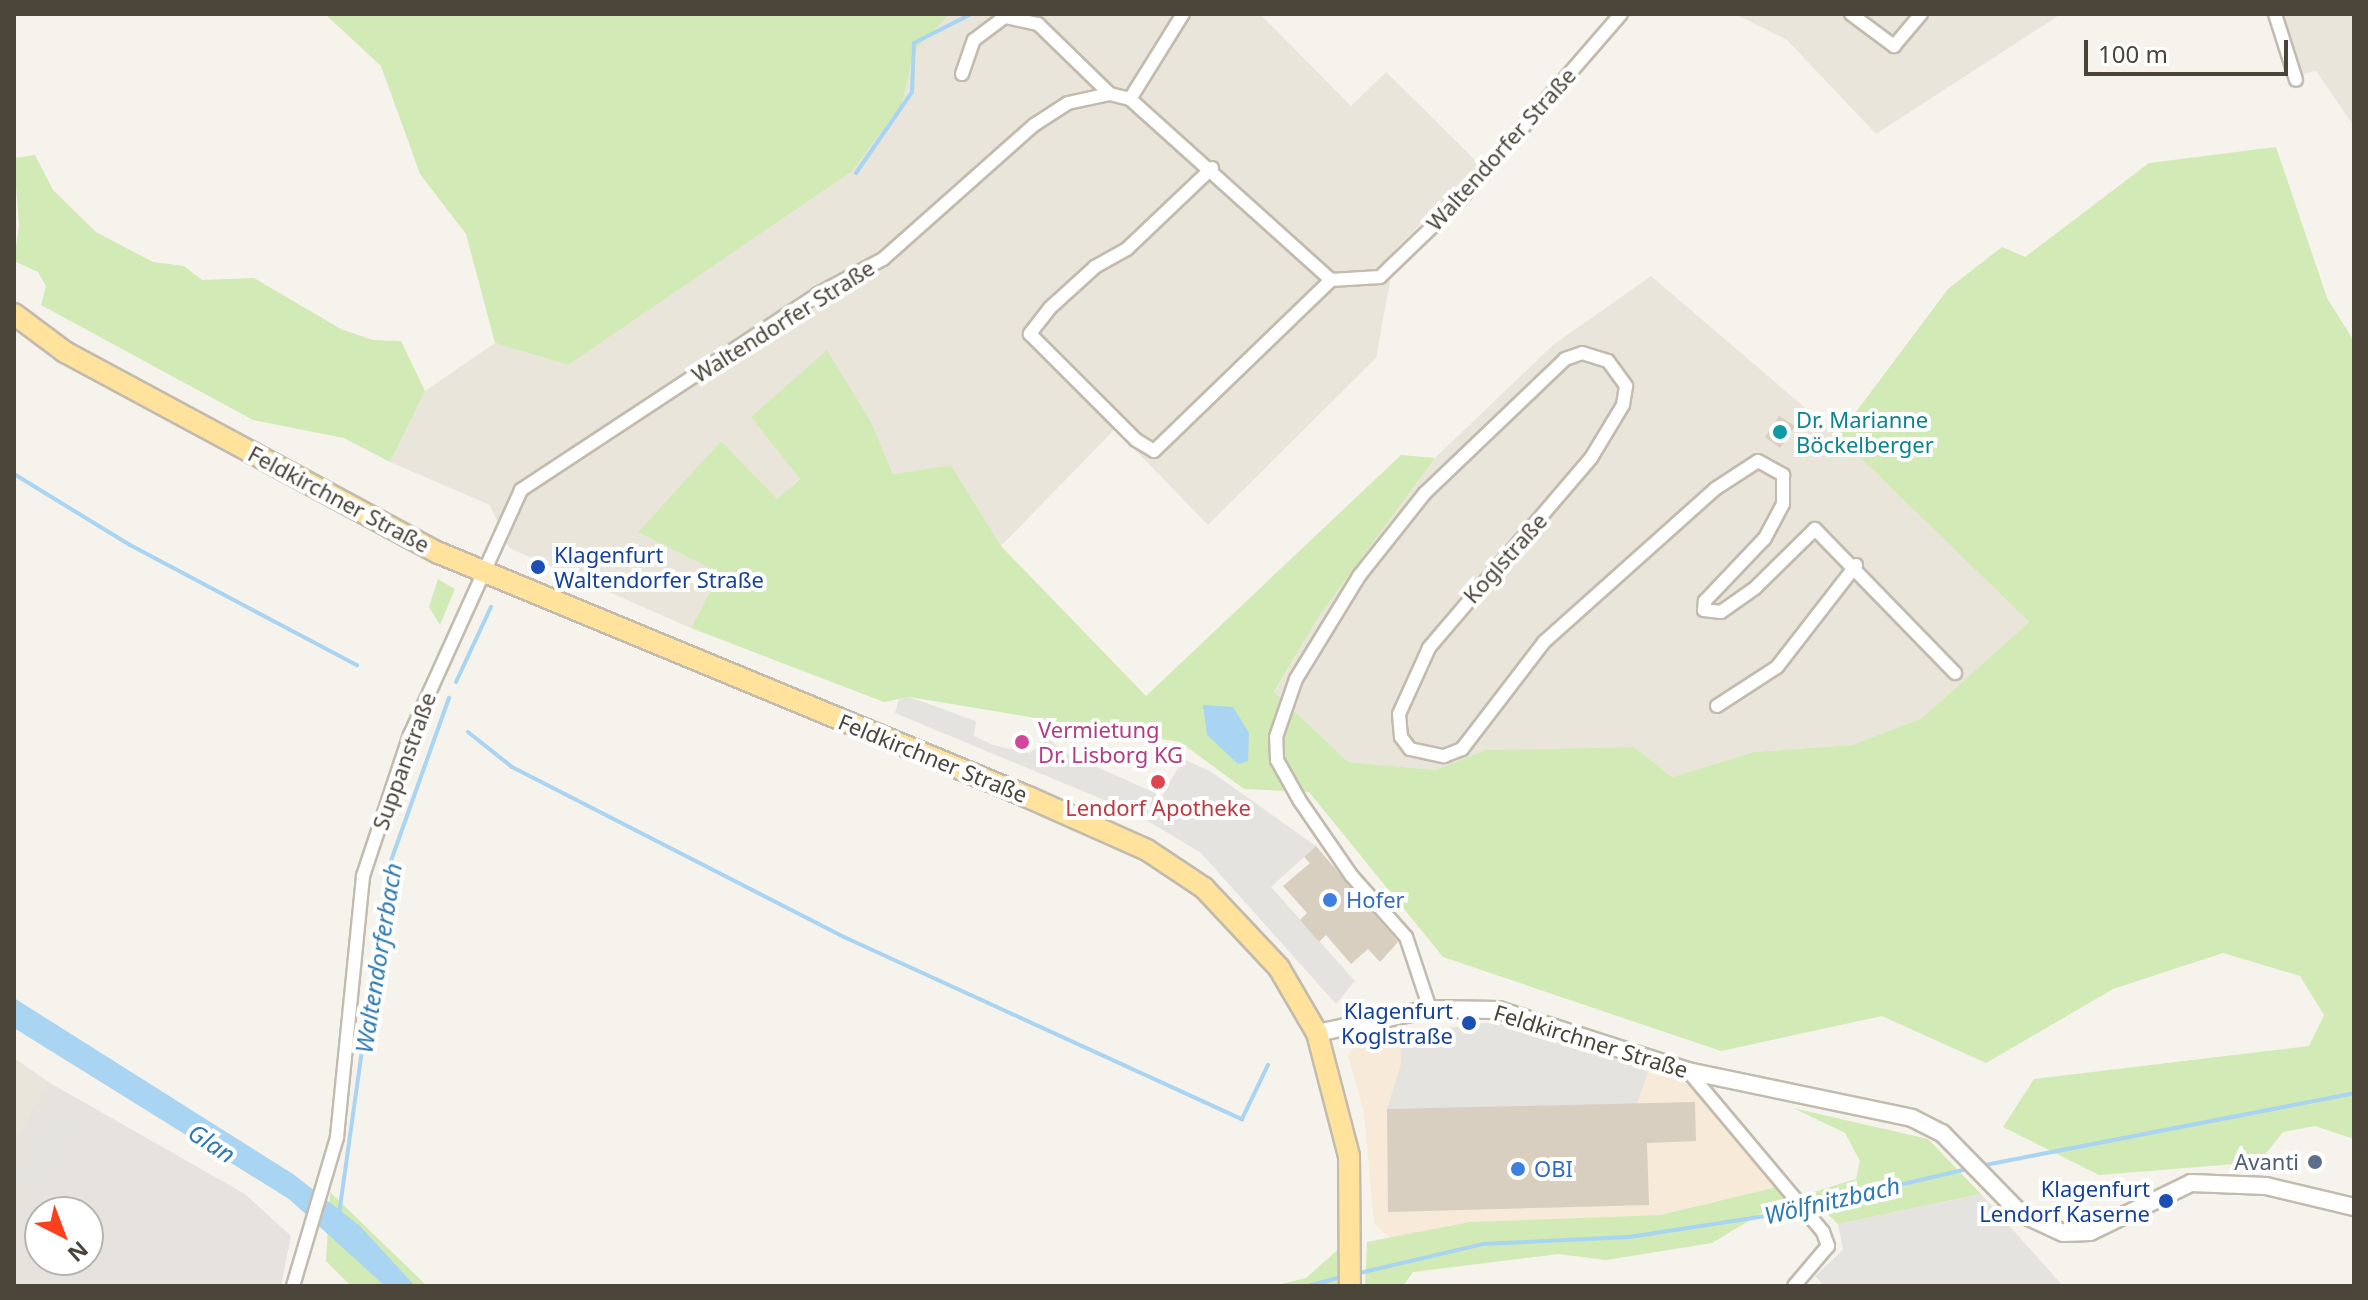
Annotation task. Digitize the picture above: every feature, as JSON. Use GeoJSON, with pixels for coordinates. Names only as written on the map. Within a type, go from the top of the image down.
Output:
{"type":"FeatureCollection","features":[{"type":"Feature","properties":{"kind":"main road","name":"Feldkirchner Straße"},"geometry":{"type":"LineString","coordinates":[[14,314],[65,352],[482,572],[1147,850],[1231,914],[1279,968],[1317,1033]]}},
{"type":"Feature","properties":{"kind":"main road"},"geometry":{"type":"LineString","coordinates":[[1317,1033],[1341,1108],[1354,1238],[1350,1286]]}},
{"type":"Feature","properties":{"kind":"street"},"geometry":{"type":"LineString","coordinates":[[1130,99],[1183,14]]}},
{"type":"Feature","properties":{"kind":"street","name":"Waltendorfer Straße"},"geometry":{"type":"LineString","coordinates":[[482,572],[521,490],[818,294],[883,259],[1034,125],[1068,103],[1110,94],[1130,99],[1212,168],[1331,280],[1380,277],[1459,201],[1621,14]]}},
{"type":"Feature","properties":{"kind":"street"},"geometry":{"type":"LineString","coordinates":[[1851,14],[1894,46],[1921,14]]}},
{"type":"Feature","properties":{"kind":"street"},"geometry":{"type":"LineString","coordinates":[[2275,14],[2296,80]]}},
{"type":"Feature","properties":{"kind":"street"},"geometry":{"type":"LineString","coordinates":[[962,74],[974,40],[1005,17],[1038,24],[1110,94]]}},
{"type":"Feature","properties":{"kind":"street"},"geometry":{"type":"LineString","coordinates":[[1212,168],[1127,249],[1095,267],[1050,308],[1030,334],[1136,440],[1154,451],[1331,280]]}},
{"type":"Feature","properties":{"kind":"street","name":"Koglstraße"},"geometry":{"type":"LineString","coordinates":[[1430,1009],[1406,937],[1351,875],[1300,801],[1277,760],[1276,737],[1296,679],[1359,576],[1425,493],[1565,359],[1596,355],[1619,372],[1623,405],[1610,432],[1453,615],[1405,692],[1401,737],[1410,749],[1426,754],[1462,749],[1544,642],[1715,489],[1758,461],[1783,475],[1783,504],[1764,539],[1705,601],[1704,610],[1721,612],[1755,588],[1815,529],[1856,565],[1955,673]]}},
{"type":"Feature","properties":{"kind":"street"},"geometry":{"type":"LineString","coordinates":[[1717,706],[1777,667],[1856,565]]}},
{"type":"Feature","properties":{"kind":"street","name":"Suppanstraße"},"geometry":{"type":"LineString","coordinates":[[293,1286],[326,1182],[342,1099],[363,876],[410,735],[482,572]]}},
{"type":"Feature","properties":{"kind":"street","name":"Feldkirchner Straße"},"geometry":{"type":"LineString","coordinates":[[1317,1033],[1430,1009],[1499,1010],[1688,1071],[1912,1118],[1963,1153],[1999,1192],[2040,1227],[2063,1233],[2090,1232],[2191,1183],[2266,1186],[2354,1207]]}},
{"type":"Feature","properties":{"kind":"street"},"geometry":{"type":"LineString","coordinates":[[1688,1071],[1814,1218],[1828,1246],[1794,1286]]}},
{"type":"Feature","properties":{"kind":"shaded area"},"geometry":{"type":"Polygon","coordinates":[[[950,14],[1260,14],[1351,106],[1386,72],[1480,165],[1396,249],[1376,358],[1208,525],[1115,429],[1001,546],[951,465],[893,474],[872,424],[752,417],[800,478],[777,500],[720,442],[639,531],[720,573],[691,628],[509,548],[490,505],[390,462],[425,391],[495,343],[568,365],[902,104],[914,51],[950,14]]]}},
{"type":"Feature","properties":{"kind":"shaded area"},"geometry":{"type":"Polygon","coordinates":[[[1735,14],[2061,14],[1876,134],[1787,40],[1735,14]]]}},
{"type":"Feature","properties":{"kind":"shaded area"},"geometry":{"type":"Polygon","coordinates":[[[2274,14],[2354,14],[2354,126],[2316,71],[2302,74],[2274,14]]]}},
{"type":"Feature","properties":{"kind":"shaded area"},"geometry":{"type":"Polygon","coordinates":[[[1651,276],[1838,436],[2029,622],[1922,718],[1852,745],[1754,752],[1672,777],[1634,747],[1485,750],[1436,770],[1348,762],[1274,693],[1319,616],[1435,458],[1553,345],[1651,276]]]}},
{"type":"Feature","properties":{"kind":"shaded area"},"geometry":{"type":"Polygon","coordinates":[[[909,697],[976,721],[974,736],[993,745],[1029,753],[1049,739],[1063,752],[1162,796],[1183,759],[1210,771],[1316,846],[1271,887],[1355,981],[1336,1004],[1201,853],[1133,812],[895,713],[899,699],[909,697]]]}},
{"type":"Feature","properties":{"kind":"shaded area"},"geometry":{"type":"Polygon","coordinates":[[[1484,1023],[1529,1026],[1689,1085],[1777,1187],[1660,1215],[1470,1222],[1393,1240],[1374,1224],[1364,1113],[1348,1056],[1359,1040],[1484,1023]]]}},
{"type":"Feature","properties":{"kind":"shaded area"},"geometry":{"type":"Polygon","coordinates":[[[1484,1023],[1529,1026],[1648,1072],[1637,1104],[1387,1109],[1401,1064],[1400,1035],[1484,1023]]]}},
{"type":"Feature","properties":{"kind":"shaded area"},"geometry":{"type":"Polygon","coordinates":[[[14,1058],[50,1083],[14,1138],[14,1058]]]}},
{"type":"Feature","properties":{"kind":"shaded area"},"geometry":{"type":"Polygon","coordinates":[[[50,1083],[245,1194],[291,1236],[281,1286],[14,1286],[14,1138],[50,1083]]]}},
{"type":"Feature","properties":{"kind":"shaded area"},"geometry":{"type":"Polygon","coordinates":[[[56,1105],[85,1123],[38,1194],[14,1179],[14,1169],[56,1105]]]}},
{"type":"Feature","properties":{"kind":"shaded area"},"geometry":{"type":"Polygon","coordinates":[[[1981,1194],[2063,1286],[1824,1286],[1815,1276],[1843,1250],[1838,1224],[1981,1194]]]}},
{"type":"Feature","properties":{"kind":"green space"},"geometry":{"type":"Polygon","coordinates":[[[325,14],[950,14],[914,51],[902,104],[852,171],[568,365],[495,343],[466,234],[420,174],[381,66],[325,14]]]}},
{"type":"Feature","properties":{"kind":"green space"},"geometry":{"type":"Polygon","coordinates":[[[2276,147],[2327,298],[2354,341],[2354,1139],[2315,1126],[2283,1132],[2259,1162],[2099,1175],[2003,1127],[2034,1079],[2309,1046],[2324,1015],[2300,976],[2223,953],[2113,989],[1986,1063],[1882,1016],[1721,1051],[1443,957],[1309,792],[1244,789],[1180,742],[909,697],[884,702],[691,628],[720,573],[638,532],[721,441],[777,499],[800,479],[751,417],[827,350],[872,424],[893,474],[951,465],[1001,546],[1146,696],[1401,455],[1435,458],[1319,616],[1274,692],[1348,762],[1436,770],[1485,750],[1634,747],[1672,777],[1754,752],[1852,745],[1922,718],[2029,622],[1838,436],[1948,289],[2002,247],[2025,257],[2149,163],[2276,147]]]}},
{"type":"Feature","properties":{"kind":"green space"},"geometry":{"type":"Polygon","coordinates":[[[35,155],[53,190],[96,232],[153,262],[184,266],[202,280],[254,278],[341,329],[373,340],[401,341],[425,391],[390,462],[344,438],[253,420],[41,305],[46,286],[38,272],[14,261],[19,226],[14,158],[35,155]]]}},
{"type":"Feature","properties":{"kind":"green space"},"geometry":{"type":"Polygon","coordinates":[[[438,579],[455,589],[440,625],[429,607],[438,579]]]}},
{"type":"Feature","properties":{"kind":"green space"},"geometry":{"type":"Polygon","coordinates":[[[1793,1108],[1928,1139],[1981,1194],[1838,1224],[1807,1194],[1856,1179],[1860,1161],[1845,1133],[1793,1108]]]}},
{"type":"Feature","properties":{"kind":"green space"},"geometry":{"type":"Polygon","coordinates":[[[1777,1187],[1787,1198],[1712,1243],[1606,1260],[1558,1254],[1413,1272],[1403,1286],[1365,1286],[1367,1242],[1470,1222],[1660,1215],[1777,1187]]]}},
{"type":"Feature","properties":{"kind":"green space"},"geometry":{"type":"Polygon","coordinates":[[[330,1192],[427,1286],[351,1286],[326,1261],[330,1192]]]}},
{"type":"Feature","properties":{"kind":"green space"},"geometry":{"type":"Polygon","coordinates":[[[1342,1246],[1338,1286],[1273,1286],[1306,1278],[1342,1246]]]}},
{"type":"Feature","properties":{"kind":"water"},"geometry":{"type":"Polygon","coordinates":[[[1203,705],[1233,707],[1249,733],[1248,761],[1238,764],[1207,735],[1203,705]]]}},
{"type":"Feature","properties":{"kind":"water","name":"Glan"},"geometry":{"type":"Polygon","coordinates":[[[14,998],[293,1174],[360,1226],[415,1286],[385,1286],[289,1199],[14,1028],[14,998]]]}},
{"type":"Feature","properties":{"kind":"building","name":"Dr. Marianne Böckelberger"},"geometry":{"type":"Polygon","coordinates":[[[1779,416],[1795,426],[1780,448],[1765,437],[1779,416]]]}},
{"type":"Feature","properties":{"kind":"building","name":"Hofer"},"geometry":{"type":"Polygon","coordinates":[[[1316,846],[1398,942],[1380,962],[1368,949],[1351,964],[1326,935],[1319,942],[1300,920],[1307,913],[1283,886],[1310,863],[1304,857],[1316,846]]]}},
{"type":"Feature","properties":{"kind":"building","name":"OBI"},"geometry":{"type":"Polygon","coordinates":[[[1695,1102],[1696,1141],[1647,1143],[1649,1205],[1388,1212],[1387,1109],[1695,1102]]]}},
{"type":"Feature","properties":{"kind":"waterway","name":"Waltendorferbach"},"geometry":{"type":"LineString","coordinates":[[856,173],[912,92],[914,43],[971,14]]}},
{"type":"Feature","properties":{"kind":"waterway"},"geometry":{"type":"LineString","coordinates":[[14,474],[130,545],[357,665]]}},
{"type":"Feature","properties":{"kind":"waterway","name":"Waltendorferbach"},"geometry":{"type":"LineString","coordinates":[[456,682],[491,607]]}},
{"type":"Feature","properties":{"kind":"waterway","name":"Waltendorferbach"},"geometry":{"type":"LineString","coordinates":[[339,1214],[387,872],[449,698]]}},
{"type":"Feature","properties":{"kind":"waterway"},"geometry":{"type":"LineString","coordinates":[[468,732],[512,767],[844,937],[1242,1119],[1268,1065]]}},
{"type":"Feature","properties":{"kind":"waterway","name":"Wölfnitzbach"},"geometry":{"type":"LineString","coordinates":[[1980,1166],[2354,1093]]}},
{"type":"Feature","properties":{"kind":"waterway","name":"Wölfnitzbach"},"geometry":{"type":"LineString","coordinates":[[1355,1274],[1483,1244],[1629,1237],[1767,1216],[1971,1168]]}},
{"type":"Feature","properties":{"kind":"waterway","name":"Wölfnitzbach"},"geometry":{"type":"LineString","coordinates":[[1308,1286],[1342,1277]]}},
{"type":"Feature","properties":{"kind":"place","name":"Dr. Marianne Böckelberger"},"geometry":{"type":"Point","coordinates":[1780,432]}},
{"type":"Feature","properties":{"kind":"place","name":"Klagenfurt Waltendorfer Straße"},"geometry":{"type":"Point","coordinates":[538,567]}},
{"type":"Feature","properties":{"kind":"place","name":"Vermietung Dr. Lisborg KG"},"geometry":{"type":"Point","coordinates":[1022,742]}},
{"type":"Feature","properties":{"kind":"place","name":"Lendorf Apotheke"},"geometry":{"type":"Point","coordinates":[1158,782]}},
{"type":"Feature","properties":{"kind":"place","name":"Hofer"},"geometry":{"type":"Point","coordinates":[1330,900]}},
{"type":"Feature","properties":{"kind":"place","name":"Klagenfurt Koglstraße"},"geometry":{"type":"Point","coordinates":[1469,1023]}},
{"type":"Feature","properties":{"kind":"place","name":"Avanti"},"geometry":{"type":"Point","coordinates":[2315,1162]}},
{"type":"Feature","properties":{"kind":"place","name":"OBI"},"geometry":{"type":"Point","coordinates":[1518,1169]}},
{"type":"Feature","properties":{"kind":"place","name":"Klagenfurt Lendorf Kaserne"},"geometry":{"type":"Point","coordinates":[2166,1201]}}]}
